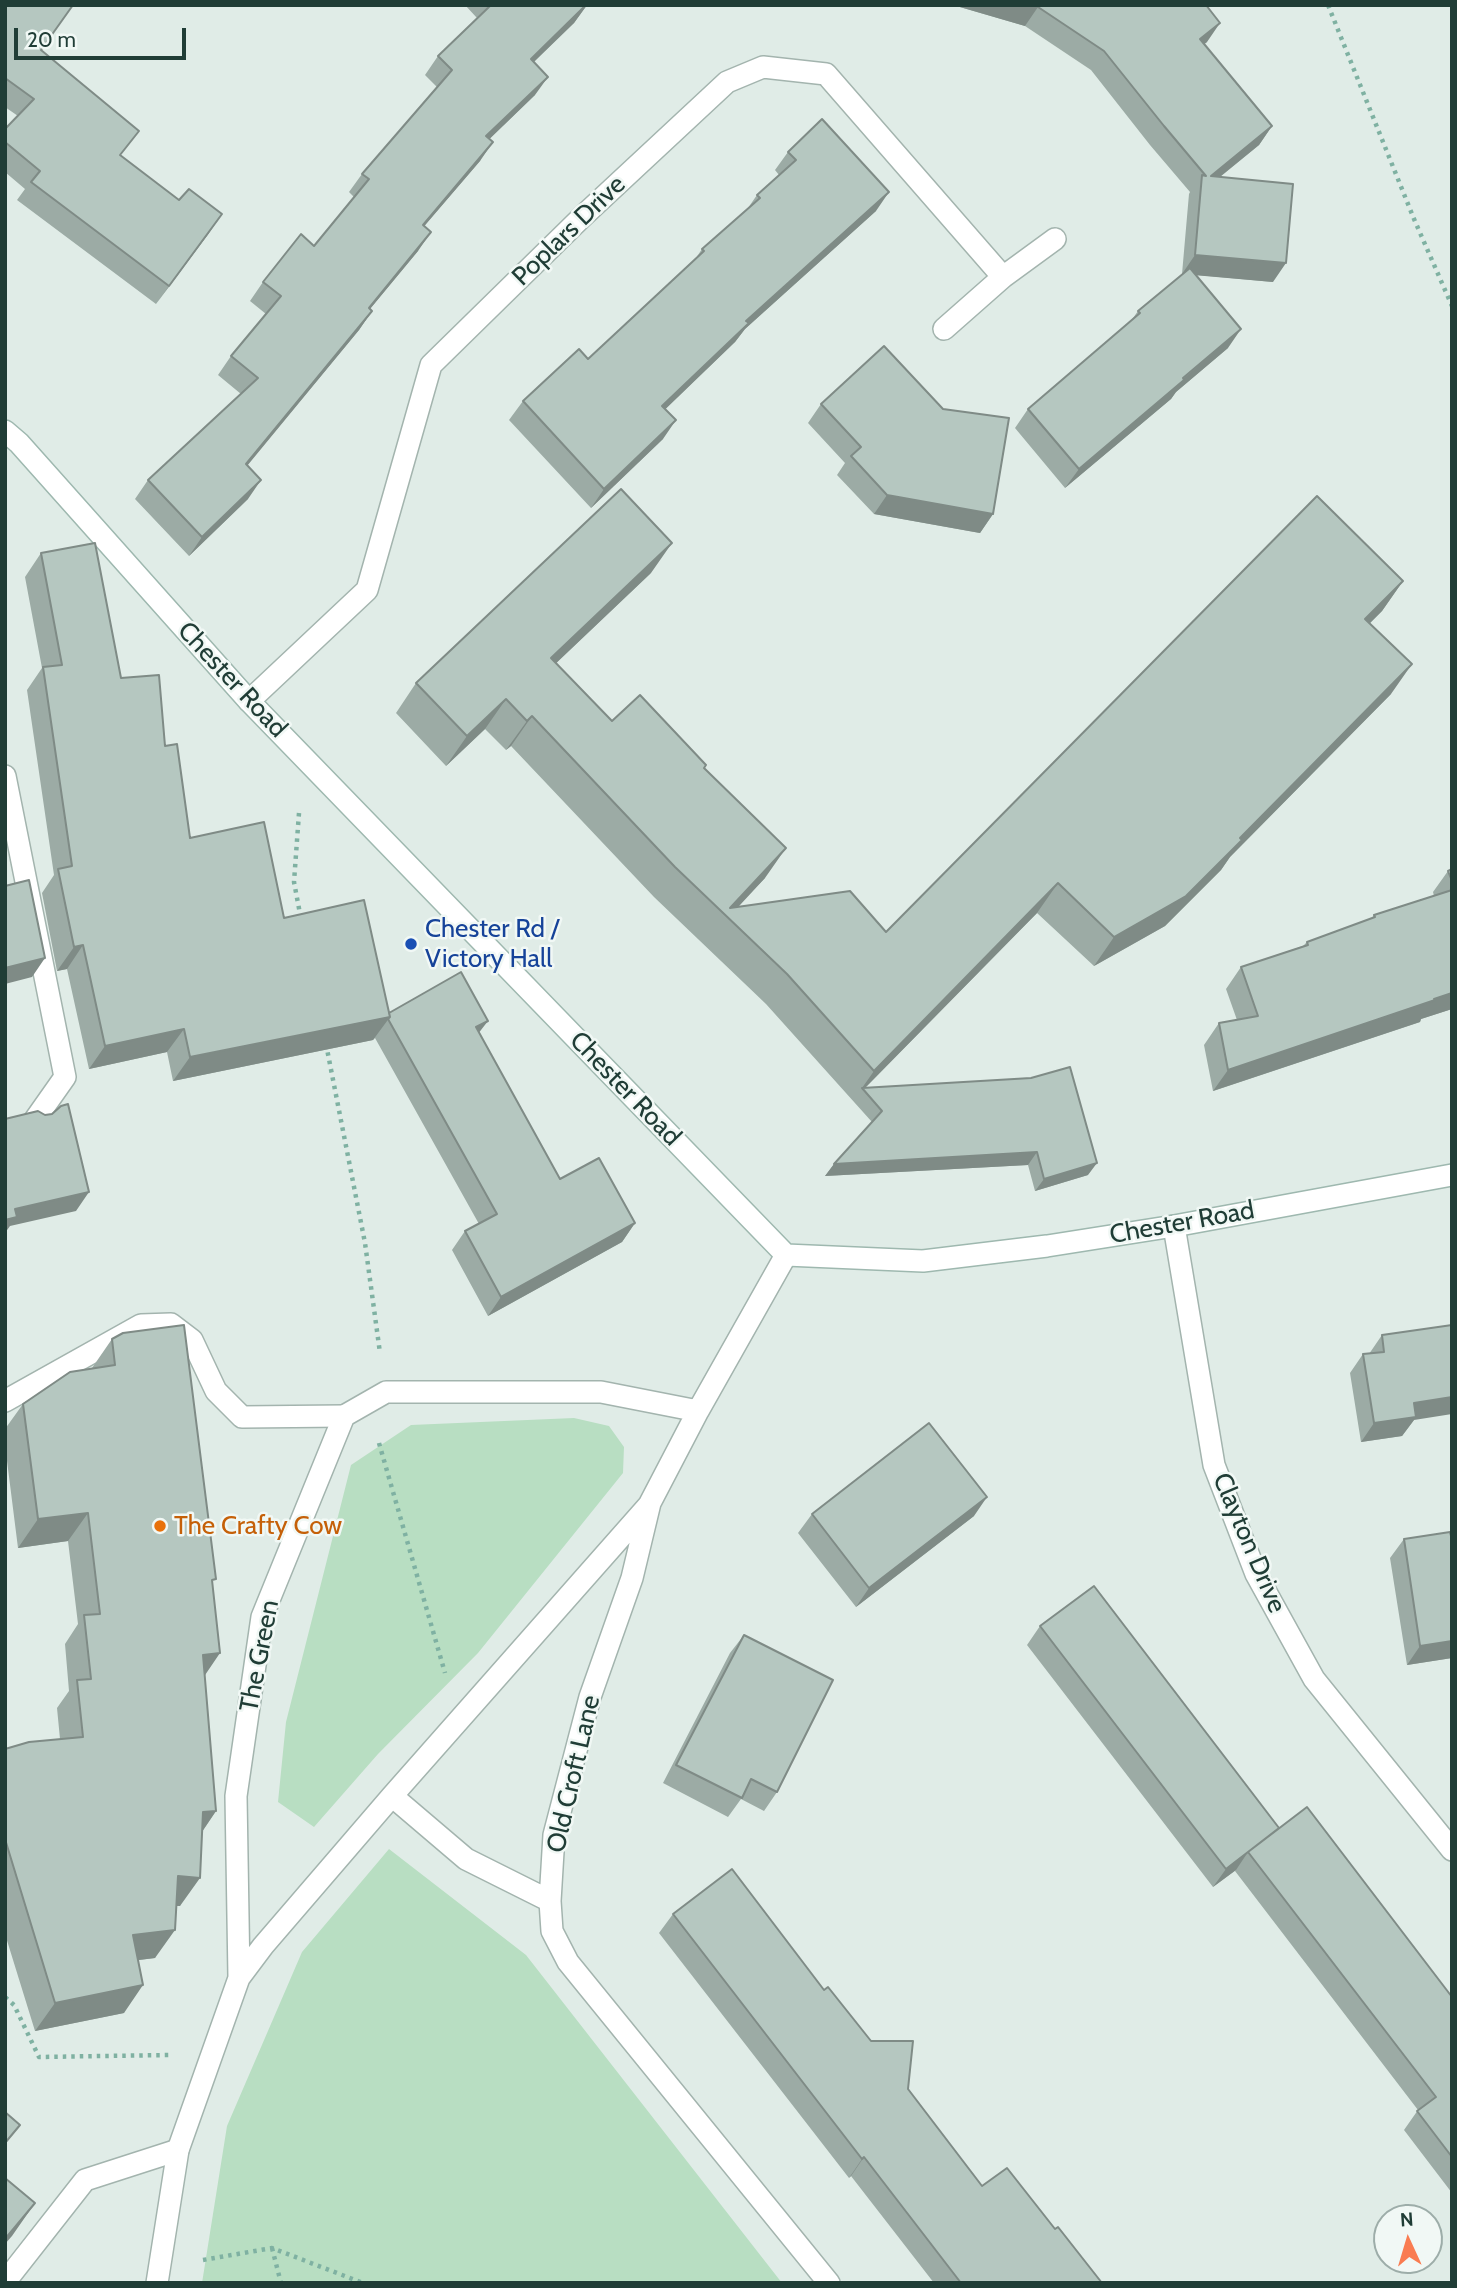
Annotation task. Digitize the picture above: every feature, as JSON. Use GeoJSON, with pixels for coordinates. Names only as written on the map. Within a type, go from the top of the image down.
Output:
{"type":"FeatureCollection","features":[{"type":"Feature","properties":{"kind":"street","name":"Poplars Drive"},"geometry":{"type":"LineString","coordinates":[[249,701],[367,590],[431,365],[582,217],[727,82],[763,67],[826,74],[1003,277]]}},
{"type":"Feature","properties":{"kind":"street"},"geometry":{"type":"LineString","coordinates":[[944,329],[1003,277],[1055,239]]}},
{"type":"Feature","properties":{"kind":"street","name":"Chester Road"},"geometry":{"type":"LineString","coordinates":[[10,442],[249,701],[786,1255],[923,1261],[1047,1246],[1174,1226],[1452,1175]]}},
{"type":"Feature","properties":{"kind":"street"},"geometry":{"type":"LineString","coordinates":[[5,776],[65,1077],[34,1121]]}},
{"type":"Feature","properties":{"kind":"street","name":"Clayton Drive"},"geometry":{"type":"LineString","coordinates":[[1174,1226],[1214,1465],[1256,1574],[1314,1679],[1452,1850]]}},
{"type":"Feature","properties":{"kind":"street","name":"Old Croft Lane"},"geometry":{"type":"LineString","coordinates":[[786,1255],[698,1411],[650,1503],[632,1578],[590,1697],[557,1822],[550,1901],[552,1931],[568,1962],[829,2283]]}},
{"type":"Feature","properties":{"kind":"street"},"geometry":{"type":"LineString","coordinates":[[5,1401],[141,1325],[171,1324],[192,1340],[216,1391],[242,1417],[344,1416],[377,1397],[601,1392],[698,1411]]}},
{"type":"Feature","properties":{"kind":"street","name":"The Green"},"geometry":{"type":"LineString","coordinates":[[239,1978],[236,1796],[262,1617],[344,1416]]}},
{"type":"Feature","properties":{"kind":"street","name":"The Green"},"geometry":{"type":"LineString","coordinates":[[158,2275],[178,2150],[239,1978],[263,1946],[392,1796],[650,1503]]}},
{"type":"Feature","properties":{"kind":"street"},"geometry":{"type":"LineString","coordinates":[[392,1796],[466,1859],[550,1901]]}},
{"type":"Feature","properties":{"kind":"street"},"geometry":{"type":"LineString","coordinates":[[5,2282],[85,2180],[178,2150]]}},
{"type":"Feature","properties":{"kind":"path"},"geometry":{"type":"LineString","coordinates":[[1328,5],[1413,219],[1452,306]]}},
{"type":"Feature","properties":{"kind":"path"},"geometry":{"type":"LineString","coordinates":[[302,922],[294,882],[304,758]]}},
{"type":"Feature","properties":{"kind":"path"},"geometry":{"type":"LineString","coordinates":[[325,1042],[365,1243],[377,1397],[458,1720]]}},
{"type":"Feature","properties":{"kind":"path"},"geometry":{"type":"LineString","coordinates":[[5,1997],[14,2005],[39,2057],[212,2055]]}},
{"type":"Feature","properties":{"kind":"path"},"geometry":{"type":"LineString","coordinates":[[272,2248],[281,2283]]}},
{"type":"Feature","properties":{"kind":"path"},"geometry":{"type":"LineString","coordinates":[[158,2275],[272,2248],[363,2283]]}},
{"type":"Feature","properties":{"kind":"green space"},"geometry":{"type":"Polygon","coordinates":[[[574,1418],[609,1426],[624,1447],[623,1473],[478,1653],[378,1754],[314,1827],[278,1802],[286,1722],[351,1465],[411,1425],[574,1418]]]}},
{"type":"Feature","properties":{"kind":"green space"},"geometry":{"type":"Polygon","coordinates":[[[389,1849],[526,1955],[782,2283],[202,2283],[227,2126],[302,1952],[389,1849]]]}},
{"type":"Feature","properties":{"kind":"building"},"geometry":{"type":"Polygon","coordinates":[[[5,5],[73,5],[41,50],[139,131],[120,155],[179,200],[189,189],[222,214],[169,286],[31,182],[40,171],[5,142],[5,129],[34,99],[5,78],[5,5]]]}},
{"type":"Feature","properties":{"kind":"building"},"geometry":{"type":"Polygon","coordinates":[[[491,5],[586,5],[531,59],[548,77],[486,136],[493,142],[423,225],[431,232],[369,308],[372,311],[246,464],[261,480],[202,537],[148,480],[258,378],[231,356],[281,296],[263,282],[301,234],[314,246],[369,179],[362,174],[452,70],[438,56],[491,5]]]}},
{"type":"Feature","properties":{"kind":"building"},"geometry":{"type":"Polygon","coordinates":[[[1032,5],[1206,5],[1220,23],[1200,39],[1272,126],[1211,176],[1293,184],[1286,263],[1195,255],[1202,175],[1206,176],[1104,51],[1032,5]]]}},
{"type":"Feature","properties":{"kind":"building"},"geometry":{"type":"Polygon","coordinates":[[[822,119],[889,192],[746,321],[749,323],[662,406],[676,420],[604,489],[523,401],[579,349],[588,359],[704,251],[702,249],[760,198],[757,195],[796,160],[788,152],[822,119]]]}},
{"type":"Feature","properties":{"kind":"building"},"geometry":{"type":"Polygon","coordinates":[[[1190,268],[1241,329],[1079,469],[1028,409],[1190,268]]]}},
{"type":"Feature","properties":{"kind":"building"},"geometry":{"type":"Polygon","coordinates":[[[884,346],[943,409],[1009,418],[993,514],[887,495],[851,456],[861,447],[821,404],[884,346]]]}},
{"type":"Feature","properties":{"kind":"building"},"geometry":{"type":"Polygon","coordinates":[[[621,489],[672,543],[551,658],[612,721],[640,695],[706,765],[704,768],[786,848],[730,908],[850,891],[886,932],[1317,496],[1403,581],[1365,619],[1412,664],[1186,896],[1114,937],[1058,883],[874,1071],[787,974],[675,867],[532,716],[527,721],[506,699],[467,736],[416,683],[621,489]]]}},
{"type":"Feature","properties":{"kind":"building"},"geometry":{"type":"Polygon","coordinates":[[[95,543],[121,678],[159,675],[165,746],[177,744],[190,838],[264,822],[284,918],[364,900],[390,1017],[190,1057],[184,1029],[105,1046],[83,945],[74,947],[58,869],[72,866],[43,667],[62,665],[41,553],[95,543]]]}},
{"type":"Feature","properties":{"kind":"building"},"geometry":{"type":"Polygon","coordinates":[[[29,880],[45,958],[5,968],[5,886],[29,880]]]}},
{"type":"Feature","properties":{"kind":"building"},"geometry":{"type":"Polygon","coordinates":[[[1452,890],[1452,993],[1228,1070],[1219,1023],[1258,1016],[1241,967],[1308,945],[1307,942],[1375,917],[1374,915],[1452,890]]]}},
{"type":"Feature","properties":{"kind":"building"},"geometry":{"type":"Polygon","coordinates":[[[461,972],[488,1021],[476,1027],[560,1179],[599,1158],[635,1223],[501,1297],[465,1231],[497,1214],[388,1019],[389,1013],[461,972]]]}},
{"type":"Feature","properties":{"kind":"building"},"geometry":{"type":"Polygon","coordinates":[[[1070,1067],[1097,1163],[1044,1179],[1037,1152],[834,1164],[882,1111],[862,1088],[1031,1078],[1070,1067]]]}},
{"type":"Feature","properties":{"kind":"building"},"geometry":{"type":"Polygon","coordinates":[[[68,1104],[89,1192],[15,1209],[17,1217],[5,1220],[5,1119],[38,1111],[45,1115],[52,1114],[68,1104]]]}},
{"type":"Feature","properties":{"kind":"building"},"geometry":{"type":"Polygon","coordinates":[[[184,1325],[216,1579],[212,1580],[220,1653],[203,1655],[216,1811],[203,1812],[200,1878],[178,1876],[175,1930],[133,1935],[143,1985],[55,2003],[5,1839],[5,1749],[29,1742],[83,1737],[77,1680],[91,1679],[84,1615],[100,1614],[88,1513],[38,1519],[23,1404],[70,1372],[115,1365],[112,1339],[123,1333],[184,1325]]]}},
{"type":"Feature","properties":{"kind":"building"},"geometry":{"type":"Polygon","coordinates":[[[1452,1325],[1452,1397],[1414,1403],[1416,1417],[1374,1423],[1363,1354],[1384,1352],[1382,1335],[1452,1325]]]}},
{"type":"Feature","properties":{"kind":"building"},"geometry":{"type":"Polygon","coordinates":[[[929,1423],[987,1497],[869,1588],[812,1514],[929,1423]]]}},
{"type":"Feature","properties":{"kind":"building"},"geometry":{"type":"Polygon","coordinates":[[[1450,1532],[1452,1641],[1420,1646],[1404,1539],[1450,1532]]]}},
{"type":"Feature","properties":{"kind":"building"},"geometry":{"type":"Polygon","coordinates":[[[1094,1586],[1279,1828],[1226,1869],[1040,1626],[1094,1586]]]}},
{"type":"Feature","properties":{"kind":"building"},"geometry":{"type":"Polygon","coordinates":[[[744,1635],[833,1680],[777,1792],[751,1779],[742,1798],[676,1765],[744,1635]]]}},
{"type":"Feature","properties":{"kind":"building"},"geometry":{"type":"Polygon","coordinates":[[[1307,1807],[1452,1997],[1452,2157],[1417,2111],[1436,2097],[1248,1852],[1307,1807]]]}},
{"type":"Feature","properties":{"kind":"building"},"geometry":{"type":"Polygon","coordinates":[[[732,1869],[824,1990],[828,1987],[871,2041],[913,2041],[908,2089],[982,2186],[1007,2168],[1102,2283],[961,2283],[673,1914],[732,1869]]]}},
{"type":"Feature","properties":{"kind":"building"},"geometry":{"type":"Polygon","coordinates":[[[5,2112],[20,2125],[5,2143],[5,2112]]]}},
{"type":"Feature","properties":{"kind":"building"},"geometry":{"type":"Polygon","coordinates":[[[5,2178],[35,2203],[5,2239],[5,2178]]]}},
{"type":"Feature","properties":{"kind":"place","name":"Chester Rd / Victory Hall"},"geometry":{"type":"Point","coordinates":[411,944]}},
{"type":"Feature","properties":{"kind":"place","name":"The Crafty Cow"},"geometry":{"type":"Point","coordinates":[160,1526]}}]}
